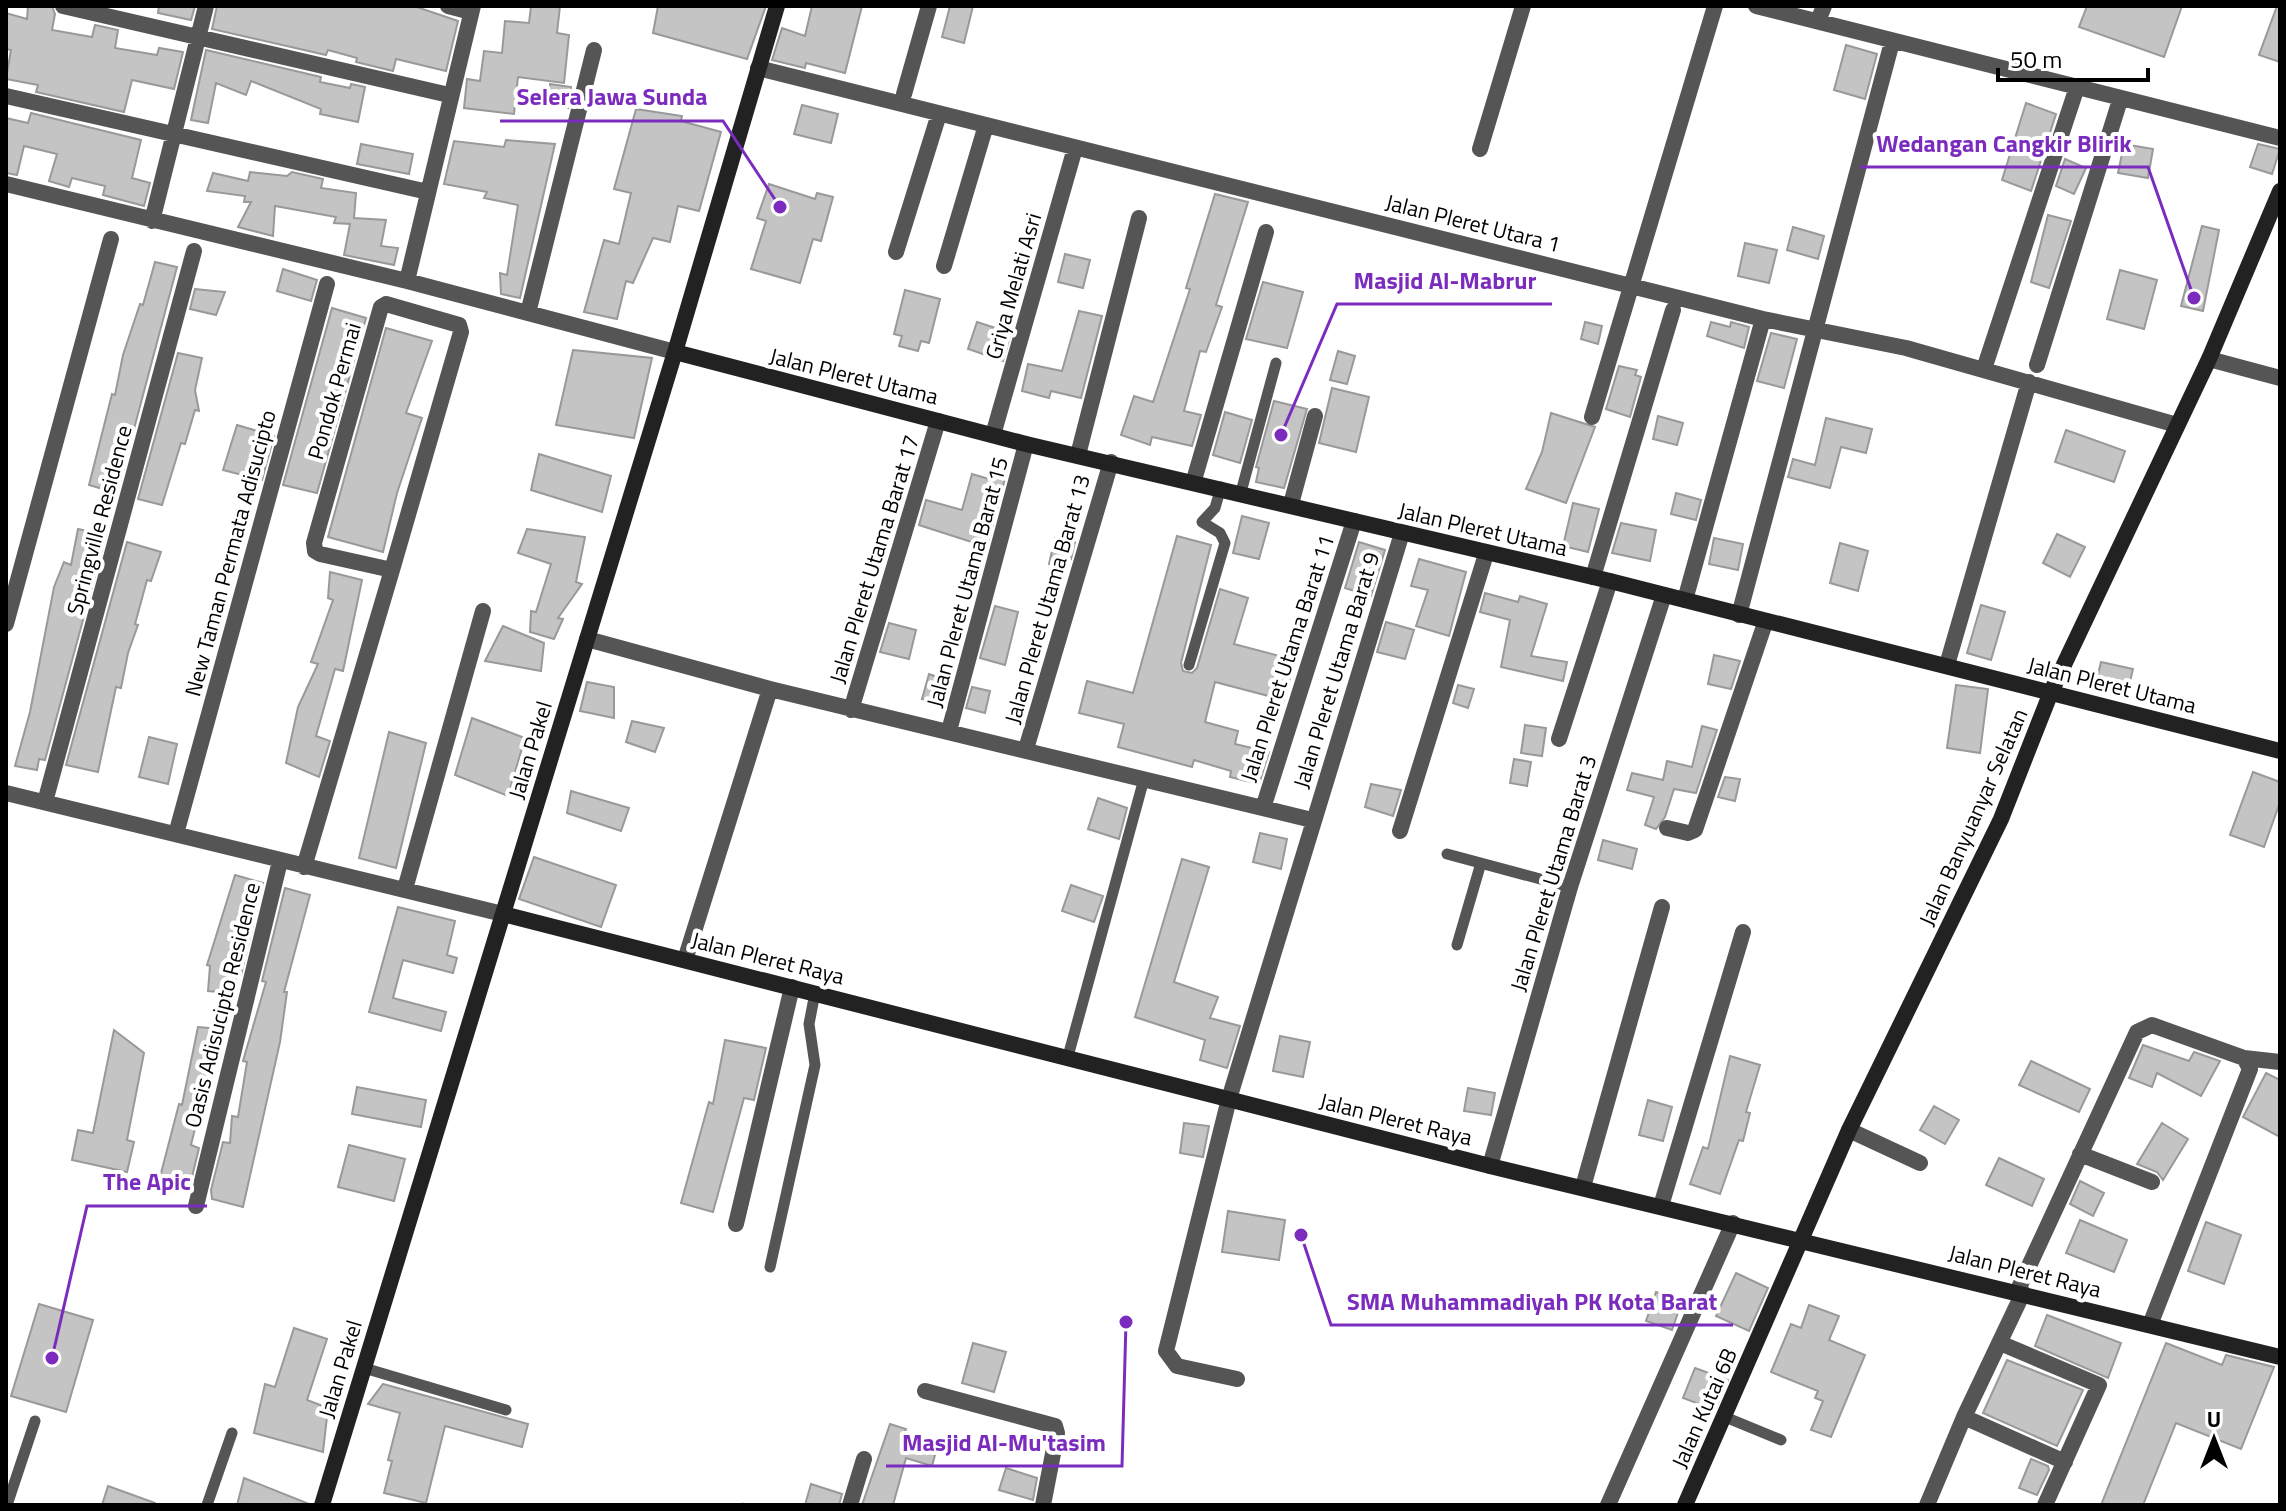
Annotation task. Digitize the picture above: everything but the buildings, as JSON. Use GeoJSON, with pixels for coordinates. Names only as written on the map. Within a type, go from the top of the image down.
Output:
{"type":"FeatureCollection","features":[{"type":"Feature","properties":{"kind":"street"},"geometry":{"type":"LineString","coordinates":[[63,6],[449,95]]}},
{"type":"Feature","properties":{"kind":"street"},"geometry":{"type":"LineString","coordinates":[[152,221],[206,6]]}},
{"type":"Feature","properties":{"kind":"street"},"geometry":{"type":"LineString","coordinates":[[407,281],[472,9],[448,6]]}},
{"type":"Feature","properties":{"kind":"street","name":"Jalan Pakel"},"geometry":{"type":"LineString","coordinates":[[322,1505],[675,352],[777,6]]}},
{"type":"Feature","properties":{"kind":"street"},"geometry":{"type":"LineString","coordinates":[[904,94],[929,6]]}},
{"type":"Feature","properties":{"kind":"street"},"geometry":{"type":"LineString","coordinates":[[1480,149],[1523,6]]}},
{"type":"Feature","properties":{"kind":"street"},"geometry":{"type":"LineString","coordinates":[[1592,417],[1715,6]]}},
{"type":"Feature","properties":{"kind":"street"},"geometry":{"type":"LineString","coordinates":[[1756,6],[1821,14],[1892,42],[2076,90],[2280,138]]}},
{"type":"Feature","properties":{"kind":"street"},"geometry":{"type":"LineString","coordinates":[[1739,615],[1892,42]]}},
{"type":"Feature","properties":{"kind":"street"},"geometry":{"type":"LineString","coordinates":[[528,313],[594,50]]}},
{"type":"Feature","properties":{"kind":"street","name":"Jalan Pleret Utara 1"},"geometry":{"type":"LineString","coordinates":[[758,68],[1763,319],[1852,335],[1984,369],[2177,425]]}},
{"type":"Feature","properties":{"kind":"street"},"geometry":{"type":"LineString","coordinates":[[1984,369],[2076,90]]}},
{"type":"Feature","properties":{"kind":"street"},"geometry":{"type":"LineString","coordinates":[[6,96],[428,192]]}},
{"type":"Feature","properties":{"kind":"street"},"geometry":{"type":"LineString","coordinates":[[2037,365],[2120,100]]}},
{"type":"Feature","properties":{"kind":"street"},"geometry":{"type":"LineString","coordinates":[[896,252],[939,114]]}},
{"type":"Feature","properties":{"kind":"street"},"geometry":{"type":"LineString","coordinates":[[944,266],[986,125]]}},
{"type":"Feature","properties":{"kind":"street","name":"Griya Melati Asri"},"geometry":{"type":"LineString","coordinates":[[993,435],[1075,148]]}},
{"type":"Feature","properties":{"kind":"street"},"geometry":{"type":"LineString","coordinates":[[6,184],[407,281],[675,352]]}},
{"type":"Feature","properties":{"kind":"street","name":"Jalan Banyuanyar Selatan"},"geometry":{"type":"LineString","coordinates":[[1801,1240],[1849,1130],[2001,819],[2051,692],[2209,359],[2280,191]]}},
{"type":"Feature","properties":{"kind":"street"},"geometry":{"type":"LineString","coordinates":[[1078,455],[1139,218]]}},
{"type":"Feature","properties":{"kind":"street"},"geometry":{"type":"LineString","coordinates":[[1194,480],[1266,232]]}},
{"type":"Feature","properties":{"kind":"street"},"geometry":{"type":"LineString","coordinates":[[6,624],[111,239]]}},
{"type":"Feature","properties":{"kind":"street","name":"Springville Residence"},"geometry":{"type":"LineString","coordinates":[[45,802],[194,251]]}},
{"type":"Feature","properties":{"kind":"street","name":"New Taman Permata Adisucipto"},"geometry":{"type":"LineString","coordinates":[[176,834],[327,284]]}},
{"type":"Feature","properties":{"kind":"street","name":"Pondok Permai"},"geometry":{"type":"LineString","coordinates":[[304,867],[392,570],[461,332],[459,325],[384,304],[314,543],[320,554],[392,570]]}},
{"type":"Feature","properties":{"kind":"street"},"geometry":{"type":"LineString","coordinates":[[1593,577],[1673,310]]}},
{"type":"Feature","properties":{"kind":"street"},"geometry":{"type":"LineString","coordinates":[[1685,600],[1763,319]]}},
{"type":"Feature","properties":{"kind":"street","name":"Jalan Pleret Utama"},"geometry":{"type":"LineString","coordinates":[[675,352],[1026,444],[1194,480],[1486,554],[1610,581],[1765,623],[1947,665],[2280,751]]}},
{"type":"Feature","properties":{"kind":"street"},"geometry":{"type":"LineString","coordinates":[[2209,359],[2280,378]]}},
{"type":"Feature","properties":{"kind":"street"},"geometry":{"type":"LineString","coordinates":[[1947,665],[2029,382]]}},
{"type":"Feature","properties":{"kind":"street"},"geometry":{"type":"LineString","coordinates":[[1291,504],[1315,416]]}},
{"type":"Feature","properties":{"kind":"street","name":"Jalan Pleret Utama Barat 17"},"geometry":{"type":"LineString","coordinates":[[851,710],[938,421]]}},
{"type":"Feature","properties":{"kind":"street","name":"Jalan Pleret Utama Barat 15"},"geometry":{"type":"LineString","coordinates":[[949,731],[1026,444]]}},
{"type":"Feature","properties":{"kind":"street","name":"Jalan Pleret Utama Barat 13"},"geometry":{"type":"LineString","coordinates":[[1026,749],[1111,462]]}},
{"type":"Feature","properties":{"kind":"street","name":"Jalan Pleret Utama Barat 11"},"geometry":{"type":"LineString","coordinates":[[1263,808],[1354,521]]}},
{"type":"Feature","properties":{"kind":"street","name":"Jalan Pleret Utama Barat 9"},"geometry":{"type":"LineString","coordinates":[[1237,1379],[1177,1366],[1166,1351],[1229,1099],[1402,533]]}},
{"type":"Feature","properties":{"kind":"street"},"geometry":{"type":"LineString","coordinates":[[1400,831],[1486,554]]}},
{"type":"Feature","properties":{"kind":"street"},"geometry":{"type":"LineString","coordinates":[[1559,739],[1610,581]]}},
{"type":"Feature","properties":{"kind":"street","name":"Jalan Pleret Utama Barat 3"},"geometry":{"type":"LineString","coordinates":[[1490,1166],[1570,887],[1664,595]]}},
{"type":"Feature","properties":{"kind":"street"},"geometry":{"type":"LineString","coordinates":[[405,889],[483,611]]}},
{"type":"Feature","properties":{"kind":"street"},"geometry":{"type":"LineString","coordinates":[[1667,828],[1688,833],[1695,830],[1765,623]]}},
{"type":"Feature","properties":{"kind":"street"},"geometry":{"type":"LineString","coordinates":[[587,639],[851,710],[1026,749],[1312,820]]}},
{"type":"Feature","properties":{"kind":"street"},"geometry":{"type":"LineString","coordinates":[[685,960],[770,689]]}},
{"type":"Feature","properties":{"kind":"street"},"geometry":{"type":"LineString","coordinates":[[6,793],[503,914]]}},
{"type":"Feature","properties":{"kind":"street","name":"Oasis Adisucipto Residence"},"geometry":{"type":"LineString","coordinates":[[196,1206],[280,861]]}},
{"type":"Feature","properties":{"kind":"street"},"geometry":{"type":"LineString","coordinates":[[1583,1187],[1662,907]]}},
{"type":"Feature","properties":{"kind":"street","name":"Jalan Pleret Raya"},"geometry":{"type":"LineString","coordinates":[[503,914],[1490,1166],[2280,1357]]}},
{"type":"Feature","properties":{"kind":"street"},"geometry":{"type":"LineString","coordinates":[[1661,1206],[1743,932]]}},
{"type":"Feature","properties":{"kind":"street"},"geometry":{"type":"LineString","coordinates":[[736,1224],[792,987]]}},
{"type":"Feature","properties":{"kind":"street"},"geometry":{"type":"LineString","coordinates":[[1927,1505],[2080,1154],[2137,1032],[2152,1025],[2244,1058],[2280,1062]]}},
{"type":"Feature","properties":{"kind":"street"},"geometry":{"type":"LineString","coordinates":[[2150,1325],[2250,1069],[2244,1058]]}},
{"type":"Feature","properties":{"kind":"street"},"geometry":{"type":"LineString","coordinates":[[1849,1130],[1920,1163]]}},
{"type":"Feature","properties":{"kind":"street"},"geometry":{"type":"LineString","coordinates":[[2080,1154],[2152,1182]]}},
{"type":"Feature","properties":{"kind":"street"},"geometry":{"type":"LineString","coordinates":[[1608,1505],[1733,1223]]}},
{"type":"Feature","properties":{"kind":"street","name":"Jalan Kutai 6B"},"geometry":{"type":"LineString","coordinates":[[1685,1505],[1801,1240]]}},
{"type":"Feature","properties":{"kind":"street"},"geometry":{"type":"LineString","coordinates":[[2000,1343],[2099,1385],[2045,1505]]}},
{"type":"Feature","properties":{"kind":"street"},"geometry":{"type":"LineString","coordinates":[[925,1391],[1055,1426],[1057,1433],[1043,1505]]}},
{"type":"Feature","properties":{"kind":"street"},"geometry":{"type":"LineString","coordinates":[[1964,1417],[2065,1462]]}},
{"type":"Feature","properties":{"kind":"street"},"geometry":{"type":"LineString","coordinates":[[850,1505],[864,1459]]}},
{"type":"Feature","properties":{"kind":"lane"},"geometry":{"type":"LineString","coordinates":[[1241,492],[1276,363]]}},
{"type":"Feature","properties":{"kind":"lane"},"geometry":{"type":"LineString","coordinates":[[1189,665],[1225,543],[1220,533],[1202,522],[1215,508],[1221,487]]}},
{"type":"Feature","properties":{"kind":"lane"},"geometry":{"type":"LineString","coordinates":[[1067,1060],[1144,779]]}},
{"type":"Feature","properties":{"kind":"lane"},"geometry":{"type":"LineString","coordinates":[[1447,854],[1570,887]]}},
{"type":"Feature","properties":{"kind":"lane"},"geometry":{"type":"LineString","coordinates":[[1457,945],[1481,863]]}},
{"type":"Feature","properties":{"kind":"lane"},"geometry":{"type":"LineString","coordinates":[[770,1267],[815,1065],[809,1024],[815,993]]}},
{"type":"Feature","properties":{"kind":"lane"},"geometry":{"type":"LineString","coordinates":[[365,1365],[506,1410]]}},
{"type":"Feature","properties":{"kind":"lane"},"geometry":{"type":"LineString","coordinates":[[1725,1417],[1781,1440]]}},
{"type":"Feature","properties":{"kind":"lane"},"geometry":{"type":"LineString","coordinates":[[7,1505],[35,1421]]}},
{"type":"Feature","properties":{"kind":"lane"},"geometry":{"type":"LineString","coordinates":[[207,1505],[232,1433]]}},
{"type":"Feature","properties":{"kind":"place","name":"Selera Jawa Sunda"},"geometry":{"type":"Point","coordinates":[780,207]}},
{"type":"Feature","properties":{"kind":"place","name":"Wedangan Cangkir Blirik"},"geometry":{"type":"Point","coordinates":[2194,298]}},
{"type":"Feature","properties":{"kind":"place","name":"Masjid Al-Mabrur"},"geometry":{"type":"Point","coordinates":[1281,435]}},
{"type":"Feature","properties":{"kind":"place","name":"SMA Muhammadiyah PK Kota Barat"},"geometry":{"type":"Point","coordinates":[1301,1235]}},
{"type":"Feature","properties":{"kind":"place","name":"Masjid Al-Mu'tasim"},"geometry":{"type":"Point","coordinates":[1126,1322]}},
{"type":"Feature","properties":{"kind":"place","name":"The Apic"},"geometry":{"type":"Point","coordinates":[52,1358]}}]}
